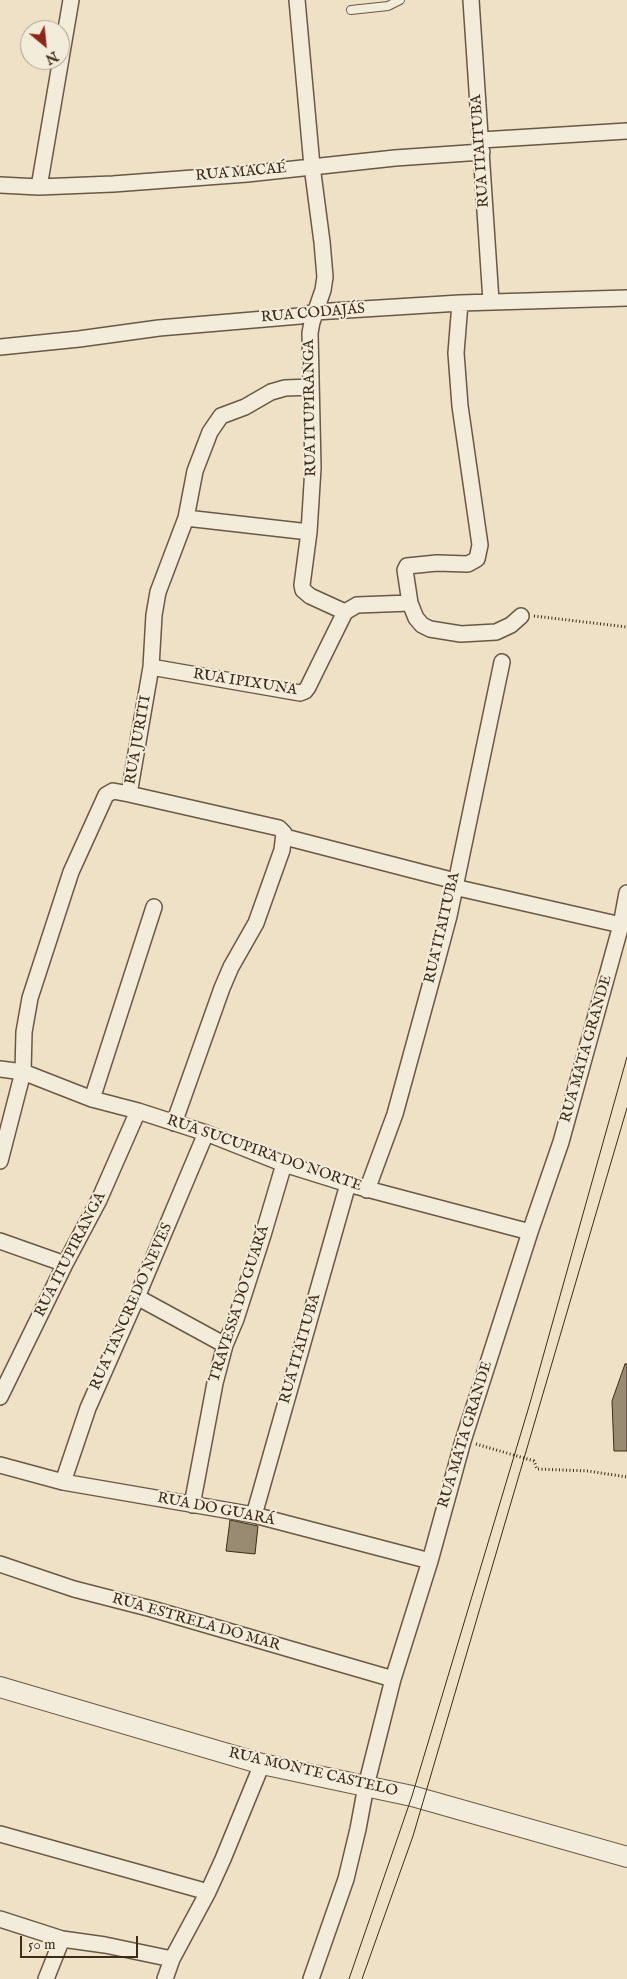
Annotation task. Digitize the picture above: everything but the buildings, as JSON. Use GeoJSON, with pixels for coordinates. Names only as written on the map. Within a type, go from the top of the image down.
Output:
{"type":"FeatureCollection","features":[{"type":"Feature","properties":{"kind":"street"},"geometry":{"type":"LineString","coordinates":[[39,187],[71,0]]}},
{"type":"Feature","properties":{"kind":"street","name":"RUA ITUPIRANGA"},"geometry":{"type":"LineString","coordinates":[[297,0],[312,166],[325,277],[310,333],[313,468],[309,532],[302,588],[305,593],[345,612]]}},
{"type":"Feature","properties":{"kind":"street","name":"RUA ITAITUBA"},"geometry":{"type":"LineString","coordinates":[[471,0],[491,302]]}},
{"type":"Feature","properties":{"kind":"street","name":"RUA MACAÉ"},"geometry":{"type":"LineString","coordinates":[[0,185],[39,187],[113,184],[247,174],[395,158],[481,146],[627,131]]}},
{"type":"Feature","properties":{"kind":"street","name":"RUA CODAJÁS"},"geometry":{"type":"LineString","coordinates":[[0,347],[159,328],[300,316],[316,312],[460,303],[627,298]]}},
{"type":"Feature","properties":{"kind":"street"},"geometry":{"type":"LineString","coordinates":[[460,303],[456,353],[463,429],[480,532],[479,553],[478,558],[468,564],[436,563],[409,565],[405,570],[405,575],[410,604],[416,618],[422,625],[442,632],[461,634],[496,632],[511,625],[521,616]]}},
{"type":"Feature","properties":{"kind":"street","name":"RUA JURITI"},"geometry":{"type":"LineString","coordinates":[[0,1161],[23,1072],[24,1032],[30,998],[71,872],[106,795],[113,791],[130,794],[151,667],[154,615],[158,592],[186,518],[195,471],[210,432],[221,416],[244,407],[280,388],[311,387]]}},
{"type":"Feature","properties":{"kind":"street"},"geometry":{"type":"LineString","coordinates":[[186,518],[309,532]]}},
{"type":"Feature","properties":{"kind":"street"},"geometry":{"type":"LineString","coordinates":[[345,612],[352,607],[361,605],[410,604]]}},
{"type":"Feature","properties":{"kind":"street","name":"RUA IPIXUNA"},"geometry":{"type":"LineString","coordinates":[[151,667],[300,693],[306,691],[345,612]]}},
{"type":"Feature","properties":{"kind":"street","name":"RUA ITAITUBA"},"geometry":{"type":"LineString","coordinates":[[367,1190],[395,1114],[438,957],[502,662]]}},
{"type":"Feature","properties":{"kind":"street"},"geometry":{"type":"LineString","coordinates":[[130,794],[279,828],[282,830],[284,844],[256,923],[222,988],[174,1123]]}},
{"type":"Feature","properties":{"kind":"street"},"geometry":{"type":"LineString","coordinates":[[284,844],[622,925]]}},
{"type":"Feature","properties":{"kind":"street","name":"RUA MATA GRANDE"},"geometry":{"type":"LineString","coordinates":[[311,1979],[346,1879],[366,1786],[393,1679],[430,1562],[463,1441],[530,1232],[562,1142],[622,925],[627,893]]}},
{"type":"Feature","properties":{"kind":"street"},"geometry":{"type":"LineString","coordinates":[[92,1099],[154,907]]}},
{"type":"Feature","properties":{"kind":"street","name":"RUA SUCUPIRA DO NORTE"},"geometry":{"type":"LineString","coordinates":[[0,1069],[23,1072],[92,1099],[138,1111],[206,1133],[284,1164],[367,1190],[530,1232]]}},
{"type":"Feature","properties":{"kind":"street","name":"RUA ITUPIRANGA"},"geometry":{"type":"LineString","coordinates":[[1,1393],[99,1200],[138,1111]]}},
{"type":"Feature","properties":{"kind":"street","name":"RUA TANCREDO NEVES"},"geometry":{"type":"LineString","coordinates":[[63,1482],[88,1408],[137,1298],[206,1133]]}},
{"type":"Feature","properties":{"kind":"street","name":"TRAVESSA DO GUARÁ"},"geometry":{"type":"LineString","coordinates":[[192,1505],[215,1383],[225,1345],[247,1285],[284,1164]]}},
{"type":"Feature","properties":{"kind":"street","name":"RUA ITAITUBA"},"geometry":{"type":"LineString","coordinates":[[254,1515],[348,1184]]}},
{"type":"Feature","properties":{"kind":"street"},"geometry":{"type":"LineString","coordinates":[[0,1240],[65,1264]]}},
{"type":"Feature","properties":{"kind":"street"},"geometry":{"type":"LineString","coordinates":[[137,1298],[225,1345]]}},
{"type":"Feature","properties":{"kind":"street","name":"RUA DO GUARÁ"},"geometry":{"type":"LineString","coordinates":[[0,1465],[63,1482],[254,1515],[430,1562]]}},
{"type":"Feature","properties":{"kind":"street","name":"RUA ESTRELA DO MAR"},"geometry":{"type":"LineString","coordinates":[[0,1564],[74,1589],[152,1609],[393,1679]]}},
{"type":"Feature","properties":{"kind":"street","name":"RUA MONTE CASTELO"},"geometry":{"type":"LineString","coordinates":[[0,1687],[262,1764],[412,1796],[627,1857]]}},
{"type":"Feature","properties":{"kind":"street"},"geometry":{"type":"LineString","coordinates":[[165,1979],[172,1959],[208,1892],[262,1764]]}},
{"type":"Feature","properties":{"kind":"street"},"geometry":{"type":"LineString","coordinates":[[0,1834],[208,1892]]}},
{"type":"Feature","properties":{"kind":"street"},"geometry":{"type":"LineString","coordinates":[[0,1919],[62,1939],[106,1945],[172,1959]]}},
{"type":"Feature","properties":{"kind":"street"},"geometry":{"type":"LineString","coordinates":[[46,1979],[62,1939]]}},
{"type":"Feature","properties":{"kind":"lane"},"geometry":{"type":"LineString","coordinates":[[351,10],[388,6],[400,0]]}},
{"type":"Feature","properties":{"kind":"path"},"geometry":{"type":"LineString","coordinates":[[521,616],[542,616],[627,627]]}},
{"type":"Feature","properties":{"kind":"path"},"geometry":{"type":"LineString","coordinates":[[463,1441],[534,1461],[537,1469],[588,1471],[627,1477]]}},
{"type":"Feature","properties":{"kind":"tram line"},"geometry":{"type":"LineString","coordinates":[[349,1979],[412,1796],[530,1403],[627,1057]]}},
{"type":"Feature","properties":{"kind":"tram line"},"geometry":{"type":"LineString","coordinates":[[362,1979],[413,1836],[627,1108]]}}]}
